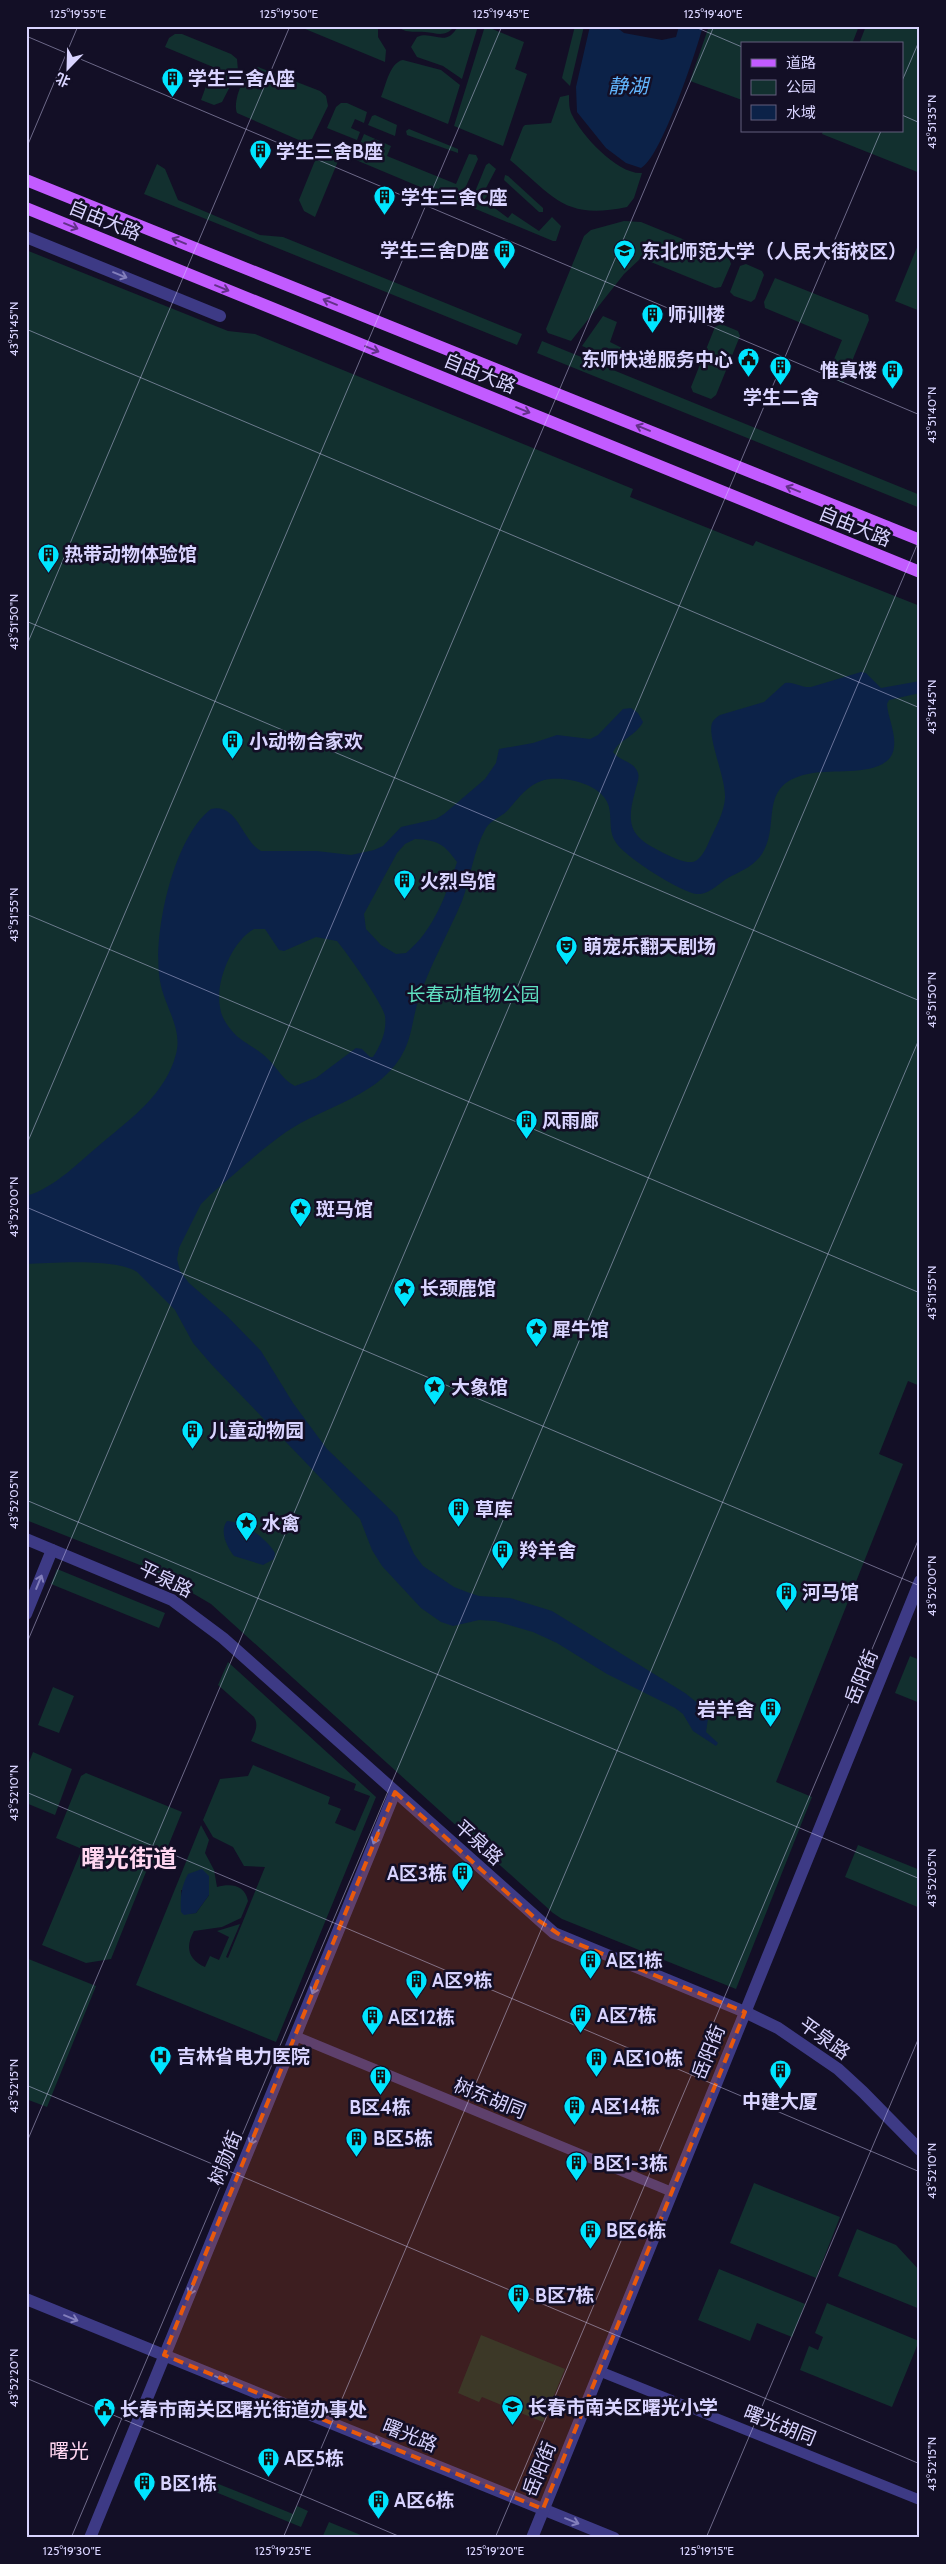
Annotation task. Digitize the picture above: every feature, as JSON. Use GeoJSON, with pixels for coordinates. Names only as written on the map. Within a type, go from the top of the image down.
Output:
{"type":"FeatureCollection","features":[{"type":"Feature","properties":{"kind":"main road","name":"自由大路"},"geometry":{"type":"LineString","coordinates":[[26,180],[920,540]]}},
{"type":"Feature","properties":{"kind":"main road","name":"自由大路"},"geometry":{"type":"LineString","coordinates":[[26,208],[920,572]]}},
{"type":"Feature","properties":{"kind":"street"},"geometry":{"type":"LineString","coordinates":[[26,238],[220,316]]}},
{"type":"Feature","properties":{"kind":"street","name":"平泉路"},"geometry":{"type":"LineString","coordinates":[[26,1540],[158,1593],[186,1608],[223,1638],[554,1933],[745,2012],[786,2033],[838,2069],[920,2150]]}},
{"type":"Feature","properties":{"kind":"street"},"geometry":{"type":"LineString","coordinates":[[26,1614],[52,1550]]}},
{"type":"Feature","properties":{"kind":"street","name":"岳阳街"},"geometry":{"type":"LineString","coordinates":[[532,2538],[920,1581]]}},
{"type":"Feature","properties":{"kind":"street","name":"树勋街"},"geometry":{"type":"LineString","coordinates":[[90,2538],[395,1792]]}},
{"type":"Feature","properties":{"kind":"street","name":"树东胡同"},"geometry":{"type":"LineString","coordinates":[[295,2036],[672,2192]]}},
{"type":"Feature","properties":{"kind":"street","name":"曙光路"},"geometry":{"type":"LineString","coordinates":[[26,2299],[614,2538]]}},
{"type":"Feature","properties":{"kind":"street","name":"曙光胡同"},"geometry":{"type":"LineString","coordinates":[[599,2371],[920,2500]]}},
{"type":"Feature","properties":{"kind":"highlighted area"},"geometry":{"type":"Polygon","coordinates":[[[395,1792],[535,1918],[566,1939],[745,2012],[543,2509],[164,2355],[395,1792]]]}},
{"type":"Feature","properties":{"kind":"green space"},"geometry":{"type":"Polygon","coordinates":[[[298,26],[378,26],[378,37],[386,50],[385,62],[298,26]]]}},
{"type":"Feature","properties":{"kind":"green space"},"geometry":{"type":"Polygon","coordinates":[[[397,26],[455,26],[448,32],[441,34],[407,31],[397,26]]]}},
{"type":"Feature","properties":{"kind":"green space"},"geometry":{"type":"Polygon","coordinates":[[[458,26],[478,26],[462,79],[443,66],[417,57],[411,47],[417,37],[423,35],[444,38],[453,33],[458,26]]]}},
{"type":"Feature","properties":{"kind":"green space"},"geometry":{"type":"Polygon","coordinates":[[[485,26],[524,42],[515,69],[527,74],[503,146],[454,126],[485,26]]]}},
{"type":"Feature","properties":{"kind":"green space"},"geometry":{"type":"Polygon","coordinates":[[[575,26],[584,26],[570,86],[562,78],[575,26]]]}},
{"type":"Feature","properties":{"kind":"green space"},"geometry":{"type":"Polygon","coordinates":[[[709,26],[859,26],[853,42],[741,42],[741,100],[690,81],[709,26]]]}},
{"type":"Feature","properties":{"kind":"green space"},"geometry":{"type":"Polygon","coordinates":[[[866,26],[920,26],[920,173],[822,134],[823,132],[904,132],[904,42],[860,42],[866,26]]]}},
{"type":"Feature","properties":{"kind":"green space"},"geometry":{"type":"Polygon","coordinates":[[[175,34],[182,34],[231,54],[237,59],[238,71],[222,102],[214,105],[201,100],[213,67],[165,47],[169,38],[175,34]]]}},
{"type":"Feature","properties":{"kind":"green space"},"geometry":{"type":"Polygon","coordinates":[[[403,60],[441,70],[460,85],[448,124],[381,97],[392,69],[403,60]]]}},
{"type":"Feature","properties":{"kind":"green space"},"geometry":{"type":"Polygon","coordinates":[[[258,67],[320,91],[326,96],[328,106],[312,139],[301,141],[237,113],[236,101],[244,79],[253,69],[258,67]]]}},
{"type":"Feature","properties":{"kind":"green space"},"geometry":{"type":"Polygon","coordinates":[[[569,95],[572,115],[583,133],[592,143],[622,168],[642,173],[634,198],[627,207],[589,210],[575,208],[562,203],[510,160],[523,127],[525,125],[551,123],[560,97],[569,95]]]}},
{"type":"Feature","properties":{"kind":"green space"},"geometry":{"type":"Polygon","coordinates":[[[341,103],[347,103],[367,112],[364,123],[355,119],[351,128],[360,132],[357,140],[327,128],[336,107],[341,103]]]}},
{"type":"Feature","properties":{"kind":"green space"},"geometry":{"type":"Polygon","coordinates":[[[375,115],[397,125],[395,136],[368,125],[372,116],[375,115]]]}},
{"type":"Feature","properties":{"kind":"green space"},"geometry":{"type":"Polygon","coordinates":[[[409,129],[458,149],[458,153],[407,135],[406,131],[409,129]]]}},
{"type":"Feature","properties":{"kind":"green space"},"geometry":{"type":"Polygon","coordinates":[[[364,134],[391,146],[387,156],[456,184],[469,154],[476,155],[478,159],[460,200],[456,202],[356,160],[355,156],[364,134]]]}},
{"type":"Feature","properties":{"kind":"green space"},"geometry":{"type":"Polygon","coordinates":[[[323,141],[343,149],[315,217],[304,211],[299,200],[323,141]]]}},
{"type":"Feature","properties":{"kind":"green space"},"geometry":{"type":"Polygon","coordinates":[[[489,163],[496,169],[486,188],[490,192],[484,200],[508,218],[512,213],[539,231],[552,217],[561,226],[556,241],[471,207],[470,204],[486,165],[489,163]]]}},
{"type":"Feature","properties":{"kind":"green space"},"geometry":{"type":"Polygon","coordinates":[[[157,164],[165,169],[178,200],[260,235],[283,237],[522,334],[517,345],[144,194],[157,164]]]}},
{"type":"Feature","properties":{"kind":"green space"},"geometry":{"type":"Polygon","coordinates":[[[505,175],[543,208],[543,212],[539,212],[504,180],[505,175]]]}},
{"type":"Feature","properties":{"kind":"green space"},"geometry":{"type":"Polygon","coordinates":[[[624,221],[641,222],[729,258],[731,264],[721,287],[715,288],[641,258],[624,274],[571,341],[548,333],[546,329],[584,236],[591,230],[624,221]]]}},
{"type":"Feature","properties":{"kind":"green space"},"geometry":{"type":"Polygon","coordinates":[[[920,240],[920,311],[895,301],[920,240]]]}},
{"type":"Feature","properties":{"kind":"green space","name":"长春动植物公园"},"geometry":{"type":"Polygon","coordinates":[[[26,250],[228,331],[255,334],[633,489],[630,497],[753,546],[756,541],[920,606],[920,1386],[908,1381],[879,1454],[903,1464],[776,1782],[812,1797],[736,1989],[562,1919],[553,1913],[211,1604],[155,1571],[26,1520],[26,250]]]}},
{"type":"Feature","properties":{"kind":"green space"},"geometry":{"type":"Polygon","coordinates":[[[746,264],[762,271],[764,275],[755,299],[751,302],[734,296],[730,292],[740,266],[746,264]]]}},
{"type":"Feature","properties":{"kind":"green space"},"geometry":{"type":"Polygon","coordinates":[[[775,278],[868,315],[869,320],[843,383],[827,376],[842,340],[765,308],[764,302],[775,278]]]}},
{"type":"Feature","properties":{"kind":"green space"},"geometry":{"type":"Polygon","coordinates":[[[603,316],[617,322],[610,342],[630,352],[625,364],[582,346],[603,316]]]}},
{"type":"Feature","properties":{"kind":"green space"},"geometry":{"type":"Polygon","coordinates":[[[721,324],[738,331],[740,336],[716,395],[711,399],[693,392],[691,387],[715,327],[721,324]]]}},
{"type":"Feature","properties":{"kind":"green space"},"geometry":{"type":"Polygon","coordinates":[[[542,341],[920,495],[920,508],[537,353],[542,341]]]}},
{"type":"Feature","properties":{"kind":"green space"},"geometry":{"type":"Polygon","coordinates":[[[57,1569],[165,1613],[159,1628],[51,1584],[57,1569]]]}},
{"type":"Feature","properties":{"kind":"green space"},"geometry":{"type":"Polygon","coordinates":[[[910,1656],[920,1660],[920,1703],[895,1693],[910,1656]]]}},
{"type":"Feature","properties":{"kind":"green space"},"geometry":{"type":"Polygon","coordinates":[[[228,1662],[376,1797],[276,2042],[136,1985],[201,1825],[209,1840],[205,1853],[214,1870],[217,1887],[237,1886],[244,1891],[248,1901],[241,1918],[222,1927],[194,1931],[189,1947],[190,1952],[199,1964],[205,1967],[210,1956],[219,1960],[229,1937],[217,1931],[240,1924],[226,1957],[228,1958],[265,1867],[244,1866],[233,1847],[213,1837],[203,1820],[220,1779],[248,1776],[253,1765],[330,1797],[328,1804],[341,1809],[335,1823],[355,1831],[370,1796],[354,1790],[356,1784],[251,1741],[256,1726],[254,1717],[218,1685],[228,1662]],[[181,1890],[183,1914],[196,1913],[209,1895],[181,1890]]]}},
{"type":"Feature","properties":{"kind":"green space"},"geometry":{"type":"Polygon","coordinates":[[[53,1687],[74,1696],[59,1733],[38,1725],[53,1687]]]}},
{"type":"Feature","properties":{"kind":"green space"},"geometry":{"type":"Polygon","coordinates":[[[33,1752],[72,1769],[55,1815],[26,1803],[26,1770],[33,1752]]]}},
{"type":"Feature","properties":{"kind":"green space"},"geometry":{"type":"Polygon","coordinates":[[[86,1773],[182,1812],[160,1866],[150,1862],[111,1959],[86,1963],[42,1945],[82,1849],[56,1838],[81,1776],[86,1773]]]}},
{"type":"Feature","properties":{"kind":"green space"},"geometry":{"type":"Polygon","coordinates":[[[858,1845],[920,1870],[920,1908],[845,1877],[858,1845]]]}},
{"type":"Feature","properties":{"kind":"green space"},"geometry":{"type":"Polygon","coordinates":[[[26,1958],[96,1986],[47,2107],[26,2099],[26,1958]]]}},
{"type":"Feature","properties":{"kind":"green space"},"geometry":{"type":"Polygon","coordinates":[[[754,2183],[840,2217],[816,2278],[730,2243],[754,2183]]]}},
{"type":"Feature","properties":{"kind":"green space"},"geometry":{"type":"Polygon","coordinates":[[[857,2229],[896,2245],[920,2271],[920,2309],[838,2276],[857,2229]]]}},
{"type":"Feature","properties":{"kind":"green space"},"geometry":{"type":"Polygon","coordinates":[[[719,2269],[805,2304],[792,2337],[757,2323],[750,2341],[698,2320],[719,2269]]]}},
{"type":"Feature","properties":{"kind":"green space"},"geometry":{"type":"Polygon","coordinates":[[[827,2303],[919,2341],[892,2407],[800,2370],[809,2346],[818,2350],[823,2337],[815,2333],[827,2303]]]}},
{"type":"Feature","properties":{"kind":"green space"},"geometry":{"type":"Polygon","coordinates":[[[481,2335],[565,2369],[543,2422],[482,2397],[479,2402],[458,2393],[481,2335]]]}},
{"type":"Feature","properties":{"kind":"green space"},"geometry":{"type":"Polygon","coordinates":[[[216,2483],[293,2514],[297,2506],[308,2511],[301,2527],[213,2491],[216,2483]]]}},
{"type":"Feature","properties":{"kind":"green space"},"geometry":{"type":"Polygon","coordinates":[[[329,2522],[368,2538],[322,2538],[329,2522]]]}},
{"type":"Feature","properties":{"kind":"water","name":"静湖"},"geometry":{"type":"Polygon","coordinates":[[[590,26],[615,26],[624,33],[662,40],[676,37],[679,26],[703,26],[686,80],[668,126],[649,160],[641,168],[626,163],[606,148],[577,112],[576,87],[590,26]]]}},
{"type":"Feature","properties":{"kind":"water"},"geometry":{"type":"Polygon","coordinates":[[[861,672],[866,673],[881,688],[920,681],[920,693],[889,700],[887,704],[894,742],[891,757],[883,764],[873,768],[813,773],[794,778],[782,787],[775,797],[769,836],[765,849],[756,861],[704,893],[692,893],[682,889],[643,866],[623,850],[612,835],[610,812],[606,799],[592,787],[572,780],[552,779],[538,782],[523,793],[507,811],[486,828],[475,855],[462,901],[418,1001],[405,1049],[395,1065],[383,1078],[368,1089],[286,1132],[210,1195],[201,1204],[179,1248],[177,1259],[180,1271],[189,1283],[228,1317],[261,1351],[293,1403],[327,1449],[397,1516],[414,1554],[423,1566],[454,1587],[467,1592],[479,1596],[510,1598],[552,1611],[685,1693],[709,1712],[706,1732],[718,1743],[716,1746],[693,1731],[683,1714],[675,1708],[607,1674],[557,1643],[533,1632],[495,1621],[479,1620],[453,1626],[441,1622],[421,1608],[382,1566],[372,1550],[360,1519],[211,1364],[193,1343],[175,1310],[137,1272],[127,1268],[100,1263],[26,1264],[26,1196],[47,1187],[57,1180],[125,1124],[147,1104],[171,1068],[176,1054],[177,1035],[160,981],[158,962],[159,939],[168,889],[176,864],[186,842],[198,823],[211,809],[220,809],[234,817],[249,839],[261,851],[317,851],[351,855],[374,850],[383,846],[401,827],[436,819],[444,814],[485,779],[496,763],[499,749],[533,743],[557,735],[590,739],[598,735],[623,709],[631,708],[638,713],[643,722],[613,752],[630,763],[638,773],[632,806],[632,826],[636,834],[650,845],[684,862],[691,862],[697,860],[706,849],[720,818],[725,798],[723,780],[712,738],[712,723],[720,715],[764,702],[785,683],[811,687],[861,672]],[[415,839],[405,844],[397,853],[364,914],[366,929],[381,945],[396,954],[406,953],[416,944],[432,923],[457,862],[440,844],[429,840],[415,839]],[[254,929],[246,935],[232,952],[220,986],[221,1010],[224,1020],[232,1031],[240,1039],[264,1055],[295,1086],[316,1078],[356,1048],[362,1049],[370,1057],[373,1057],[383,1038],[385,1016],[372,990],[337,941],[316,937],[284,951],[279,950],[265,929],[254,929]]]}},
{"type":"Feature","properties":{"kind":"water","name":"水禽"},"geometry":{"type":"Polygon","coordinates":[[[227,1521],[240,1524],[254,1532],[271,1547],[275,1553],[274,1559],[263,1565],[234,1556],[224,1534],[227,1521]]]}},
{"type":"Feature","properties":{"kind":"water"},"geometry":{"type":"Polygon","coordinates":[[[202,1869],[209,1876],[209,1895],[196,1913],[184,1915],[181,1912],[181,1902],[184,1883],[188,1874],[202,1869]]]}},
{"type":"Feature","properties":{"kind":"place","name":"学生三舍A座"},"geometry":{"type":"Point","coordinates":[172,97]}},
{"type":"Feature","properties":{"kind":"place","name":"学生三舍B座"},"geometry":{"type":"Point","coordinates":[260,170]}},
{"type":"Feature","properties":{"kind":"place","name":"学生三舍C座"},"geometry":{"type":"Point","coordinates":[385,216]}},
{"type":"Feature","properties":{"kind":"place","name":"学生三舍D座"},"geometry":{"type":"Point","coordinates":[505,269]}},
{"type":"Feature","properties":{"kind":"place","name":"东北师范大学（人民大街校区）"},"geometry":{"type":"Point","coordinates":[625,270]}},
{"type":"Feature","properties":{"kind":"place","name":"师训楼"},"geometry":{"type":"Point","coordinates":[652,333]}},
{"type":"Feature","properties":{"kind":"place","name":"东师快递服务中心"},"geometry":{"type":"Point","coordinates":[749,378]}},
{"type":"Feature","properties":{"kind":"place","name":"学生二舍"},"geometry":{"type":"Point","coordinates":[781,385]}},
{"type":"Feature","properties":{"kind":"place","name":"惟真楼"},"geometry":{"type":"Point","coordinates":[893,389]}},
{"type":"Feature","properties":{"kind":"place","name":"热带动物体验馆"},"geometry":{"type":"Point","coordinates":[48,573]}},
{"type":"Feature","properties":{"kind":"place","name":"小动物合家欢"},"geometry":{"type":"Point","coordinates":[233,760]}},
{"type":"Feature","properties":{"kind":"place","name":"火烈鸟馆"},"geometry":{"type":"Point","coordinates":[404,900]}},
{"type":"Feature","properties":{"kind":"place","name":"萌宠乐翻天剧场"},"geometry":{"type":"Point","coordinates":[567,965]}},
{"type":"Feature","properties":{"kind":"place","name":"风雨廊"},"geometry":{"type":"Point","coordinates":[526,1139]}},
{"type":"Feature","properties":{"kind":"place","name":"斑马馆"},"geometry":{"type":"Point","coordinates":[300,1228]}},
{"type":"Feature","properties":{"kind":"place","name":"长颈鹿馆"},"geometry":{"type":"Point","coordinates":[404,1307]}},
{"type":"Feature","properties":{"kind":"place","name":"犀牛馆"},"geometry":{"type":"Point","coordinates":[536,1348]}},
{"type":"Feature","properties":{"kind":"place","name":"大象馆"},"geometry":{"type":"Point","coordinates":[435,1406]}},
{"type":"Feature","properties":{"kind":"place","name":"儿童动物园"},"geometry":{"type":"Point","coordinates":[193,1449]}},
{"type":"Feature","properties":{"kind":"place","name":"草库"},"geometry":{"type":"Point","coordinates":[459,1528]}},
{"type":"Feature","properties":{"kind":"place","name":"水禽"},"geometry":{"type":"Point","coordinates":[246,1542]}},
{"type":"Feature","properties":{"kind":"place","name":"羚羊舍"},"geometry":{"type":"Point","coordinates":[503,1569]}},
{"type":"Feature","properties":{"kind":"place","name":"河马馆"},"geometry":{"type":"Point","coordinates":[786,1611]}},
{"type":"Feature","properties":{"kind":"place","name":"岩羊舍"},"geometry":{"type":"Point","coordinates":[770,1728]}},
{"type":"Feature","properties":{"kind":"place","name":"A区3栋"},"geometry":{"type":"Point","coordinates":[463,1892]}},
{"type":"Feature","properties":{"kind":"place","name":"A区1栋"},"geometry":{"type":"Point","coordinates":[590,1979]}},
{"type":"Feature","properties":{"kind":"place","name":"A区9栋"},"geometry":{"type":"Point","coordinates":[416,1999]}},
{"type":"Feature","properties":{"kind":"place","name":"A区7栋"},"geometry":{"type":"Point","coordinates":[581,2034]}},
{"type":"Feature","properties":{"kind":"place","name":"A区12栋"},"geometry":{"type":"Point","coordinates":[372,2036]}},
{"type":"Feature","properties":{"kind":"place","name":"吉林省电力医院"},"geometry":{"type":"Point","coordinates":[161,2075]}},
{"type":"Feature","properties":{"kind":"place","name":"A区10栋"},"geometry":{"type":"Point","coordinates":[597,2077]}},
{"type":"Feature","properties":{"kind":"place","name":"中建大厦"},"geometry":{"type":"Point","coordinates":[780,2089]}},
{"type":"Feature","properties":{"kind":"place","name":"B区4栋"},"geometry":{"type":"Point","coordinates":[380,2095]}},
{"type":"Feature","properties":{"kind":"place","name":"A区14栋"},"geometry":{"type":"Point","coordinates":[575,2125]}},
{"type":"Feature","properties":{"kind":"place","name":"B区5栋"},"geometry":{"type":"Point","coordinates":[357,2157]}},
{"type":"Feature","properties":{"kind":"place","name":"B区1-3栋"},"geometry":{"type":"Point","coordinates":[577,2182]}},
{"type":"Feature","properties":{"kind":"place","name":"B区6栋"},"geometry":{"type":"Point","coordinates":[590,2249]}},
{"type":"Feature","properties":{"kind":"place","name":"B区7栋"},"geometry":{"type":"Point","coordinates":[519,2314]}},
{"type":"Feature","properties":{"kind":"place","name":"长春市南关区曙光小学"},"geometry":{"type":"Point","coordinates":[512,2426]}},
{"type":"Feature","properties":{"kind":"place","name":"长春市南关区曙光街道办事处"},"geometry":{"type":"Point","coordinates":[104,2428]}},
{"type":"Feature","properties":{"kind":"place","name":"A区5栋"},"geometry":{"type":"Point","coordinates":[268,2477]}},
{"type":"Feature","properties":{"kind":"place","name":"B区1栋"},"geometry":{"type":"Point","coordinates":[144,2502]}},
{"type":"Feature","properties":{"kind":"place","name":"A区6栋"},"geometry":{"type":"Point","coordinates":[378,2519]}},
{"type":"Feature","properties":{"kind":"district","name":"曙光街道"},"geometry":{"type":"Point","coordinates":[129,1859]}},
{"type":"Feature","properties":{"kind":"district","name":"曙光"},"geometry":{"type":"Point","coordinates":[69,2451]}}]}
